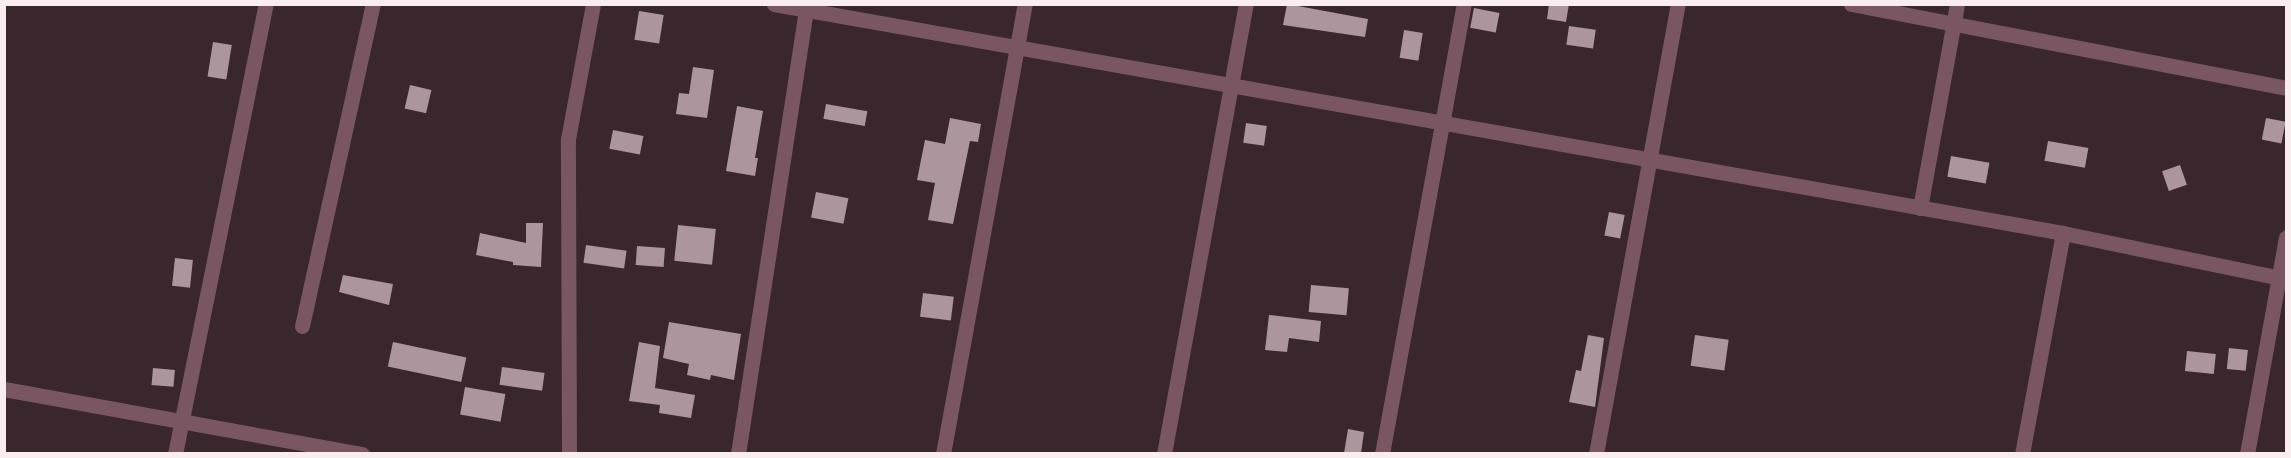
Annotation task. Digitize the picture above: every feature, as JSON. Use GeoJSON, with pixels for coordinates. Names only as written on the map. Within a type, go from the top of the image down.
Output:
{"type":"FeatureCollection","features":[{"type":"Feature","properties":{"kind":"street"},"geometry":{"type":"LineString","coordinates":[[175,453],[266,4]]}},
{"type":"Feature","properties":{"kind":"street"},"geometry":{"type":"LineString","coordinates":[[302,326],[372,4]]}},
{"type":"Feature","properties":{"kind":"street"},"geometry":{"type":"LineString","coordinates":[[569,453],[568,140],[593,4]]}},
{"type":"Feature","properties":{"kind":"street"},"geometry":{"type":"LineString","coordinates":[[774,4],[1443,122],[1650,162],[1920,207],[2283,279]]}},
{"type":"Feature","properties":{"kind":"street"},"geometry":{"type":"LineString","coordinates":[[943,453],[1025,4]]}},
{"type":"Feature","properties":{"kind":"street"},"geometry":{"type":"LineString","coordinates":[[1164,453],[1246,4]]}},
{"type":"Feature","properties":{"kind":"street"},"geometry":{"type":"LineString","coordinates":[[1382,453],[1464,4]]}},
{"type":"Feature","properties":{"kind":"street"},"geometry":{"type":"LineString","coordinates":[[1596,453],[1678,4]]}},
{"type":"Feature","properties":{"kind":"street"},"geometry":{"type":"LineString","coordinates":[[1851,4],[1954,22],[2286,88]]}},
{"type":"Feature","properties":{"kind":"street"},"geometry":{"type":"LineString","coordinates":[[1920,207],[1957,4]]}},
{"type":"Feature","properties":{"kind":"street"},"geometry":{"type":"LineString","coordinates":[[738,453],[806,8]]}},
{"type":"Feature","properties":{"kind":"street"},"geometry":{"type":"LineString","coordinates":[[2036,453],[2024,448],[2063,234]]}},
{"type":"Feature","properties":{"kind":"street"},"geometry":{"type":"LineString","coordinates":[[2247,453],[2283,279],[2286,237]]}},
{"type":"Feature","properties":{"kind":"street"},"geometry":{"type":"LineString","coordinates":[[4,389],[362,453]]}},
{"type":"Feature","properties":{"kind":"building"},"geometry":{"type":"Polygon","coordinates":[[[1287,4],[1368,19],[1365,37],[1283,25],[1287,4]]]}},
{"type":"Feature","properties":{"kind":"building"},"geometry":{"type":"Polygon","coordinates":[[[1549,4],[1569,4],[1566,22],[1547,19],[1549,4]]]}},
{"type":"Feature","properties":{"kind":"building"},"geometry":{"type":"Polygon","coordinates":[[[1474,8],[1500,13],[1496,33],[1470,28],[1474,8]]]}},
{"type":"Feature","properties":{"kind":"building"},"geometry":{"type":"Polygon","coordinates":[[[639,11],[664,15],[659,44],[634,40],[639,11]]]}},
{"type":"Feature","properties":{"kind":"building"},"geometry":{"type":"Polygon","coordinates":[[[1569,26],[1596,30],[1593,49],[1566,45],[1569,26]]]}},
{"type":"Feature","properties":{"kind":"building"},"geometry":{"type":"Polygon","coordinates":[[[1404,30],[1423,33],[1418,61],[1400,58],[1404,30]]]}},
{"type":"Feature","properties":{"kind":"building"},"geometry":{"type":"Polygon","coordinates":[[[213,42],[232,45],[226,80],[208,77],[213,42]]]}},
{"type":"Feature","properties":{"kind":"building"},"geometry":{"type":"Polygon","coordinates":[[[693,67],[714,70],[707,118],[676,114],[679,93],[689,94],[693,67]]]}},
{"type":"Feature","properties":{"kind":"building"},"geometry":{"type":"Polygon","coordinates":[[[410,85],[431,90],[426,113],[405,108],[410,85]]]}},
{"type":"Feature","properties":{"kind":"building"},"geometry":{"type":"Polygon","coordinates":[[[826,104],[867,111],[865,126],[823,119],[826,104]]]}},
{"type":"Feature","properties":{"kind":"building"},"geometry":{"type":"Polygon","coordinates":[[[737,106],[763,111],[755,158],[758,158],[755,176],[726,171],[737,106]]]}},
{"type":"Feature","properties":{"kind":"building"},"geometry":{"type":"Polygon","coordinates":[[[950,118],[981,124],[978,142],[970,141],[953,224],[928,220],[935,183],[917,180],[925,140],[945,144],[950,118]]]}},
{"type":"Feature","properties":{"kind":"building"},"geometry":{"type":"Polygon","coordinates":[[[2266,118],[2286,122],[2281,143],[2262,140],[2266,118]]]}},
{"type":"Feature","properties":{"kind":"building"},"geometry":{"type":"Polygon","coordinates":[[[1246,123],[1267,126],[1264,146],[1243,143],[1246,123]]]}},
{"type":"Feature","properties":{"kind":"building"},"geometry":{"type":"Polygon","coordinates":[[[613,130],[643,136],[640,155],[609,149],[613,130]]]}},
{"type":"Feature","properties":{"kind":"building"},"geometry":{"type":"Polygon","coordinates":[[[2048,141],[2088,148],[2085,168],[2045,161],[2048,141]]]}},
{"type":"Feature","properties":{"kind":"building"},"geometry":{"type":"Polygon","coordinates":[[[1951,156],[1989,163],[1986,183],[1947,177],[1951,156]]]}},
{"type":"Feature","properties":{"kind":"building"},"geometry":{"type":"Polygon","coordinates":[[[2180,165],[2187,185],[2169,191],[2162,171],[2180,165]]]}},
{"type":"Feature","properties":{"kind":"building"},"geometry":{"type":"Polygon","coordinates":[[[816,192],[848,198],[843,224],[811,218],[816,192]]]}},
{"type":"Feature","properties":{"kind":"building"},"geometry":{"type":"Polygon","coordinates":[[[1609,212],[1625,215],[1620,239],[1604,236],[1609,212]]]}},
{"type":"Feature","properties":{"kind":"building"},"geometry":{"type":"Polygon","coordinates":[[[526,223],[543,223],[541,267],[513,265],[513,262],[476,255],[480,233],[526,243],[526,223]]]}},
{"type":"Feature","properties":{"kind":"building"},"geometry":{"type":"Polygon","coordinates":[[[678,225],[716,229],[712,265],[674,261],[678,225]]]}},
{"type":"Feature","properties":{"kind":"building"},"geometry":{"type":"Polygon","coordinates":[[[586,245],[627,251],[624,269],[583,263],[586,245]]]}},
{"type":"Feature","properties":{"kind":"building"},"geometry":{"type":"Polygon","coordinates":[[[637,246],[665,248],[664,267],[636,265],[637,246]]]}},
{"type":"Feature","properties":{"kind":"building"},"geometry":{"type":"Polygon","coordinates":[[[175,258],[193,260],[190,288],[172,286],[175,258]]]}},
{"type":"Feature","properties":{"kind":"building"},"geometry":{"type":"Polygon","coordinates":[[[343,275],[393,284],[389,305],[339,292],[343,275]]]}},
{"type":"Feature","properties":{"kind":"building"},"geometry":{"type":"Polygon","coordinates":[[[1311,285],[1349,288],[1347,315],[1309,312],[1311,285]]]}},
{"type":"Feature","properties":{"kind":"building"},"geometry":{"type":"Polygon","coordinates":[[[923,293],[954,297],[951,321],[920,317],[923,293]]]}},
{"type":"Feature","properties":{"kind":"building"},"geometry":{"type":"Polygon","coordinates":[[[1269,315],[1321,321],[1319,342],[1289,338],[1287,352],[1265,350],[1269,315]]]}},
{"type":"Feature","properties":{"kind":"building"},"geometry":{"type":"Polygon","coordinates":[[[669,322],[741,334],[734,380],[711,375],[710,380],[687,375],[689,364],[663,358],[669,322]]]}},
{"type":"Feature","properties":{"kind":"building"},"geometry":{"type":"Polygon","coordinates":[[[1588,335],[1604,338],[1595,407],[1569,402],[1576,370],[1581,371],[1588,335]]]}},
{"type":"Feature","properties":{"kind":"building"},"geometry":{"type":"Polygon","coordinates":[[[1695,335],[1729,340],[1724,370],[1691,366],[1695,335]]]}},
{"type":"Feature","properties":{"kind":"building"},"geometry":{"type":"Polygon","coordinates":[[[393,342],[466,358],[461,382],[388,366],[393,342]]]}},
{"type":"Feature","properties":{"kind":"building"},"geometry":{"type":"Polygon","coordinates":[[[639,342],[660,346],[655,388],[695,395],[691,418],[659,413],[660,405],[629,401],[639,342]]]}},
{"type":"Feature","properties":{"kind":"building"},"geometry":{"type":"Polygon","coordinates":[[[2229,348],[2248,350],[2246,371],[2227,369],[2229,348]]]}},
{"type":"Feature","properties":{"kind":"building"},"geometry":{"type":"Polygon","coordinates":[[[2187,351],[2216,354],[2214,374],[2185,371],[2187,351]]]}},
{"type":"Feature","properties":{"kind":"building"},"geometry":{"type":"Polygon","coordinates":[[[502,367],[545,373],[542,391],[499,385],[502,367]]]}},
{"type":"Feature","properties":{"kind":"building"},"geometry":{"type":"Polygon","coordinates":[[[153,368],[175,370],[173,387],[152,385],[153,368]]]}},
{"type":"Feature","properties":{"kind":"building"},"geometry":{"type":"Polygon","coordinates":[[[465,387],[505,394],[501,422],[460,415],[465,387]]]}},
{"type":"Feature","properties":{"kind":"building"},"geometry":{"type":"Polygon","coordinates":[[[1348,429],[1364,432],[1361,453],[1344,453],[1348,429]]]}}]}
